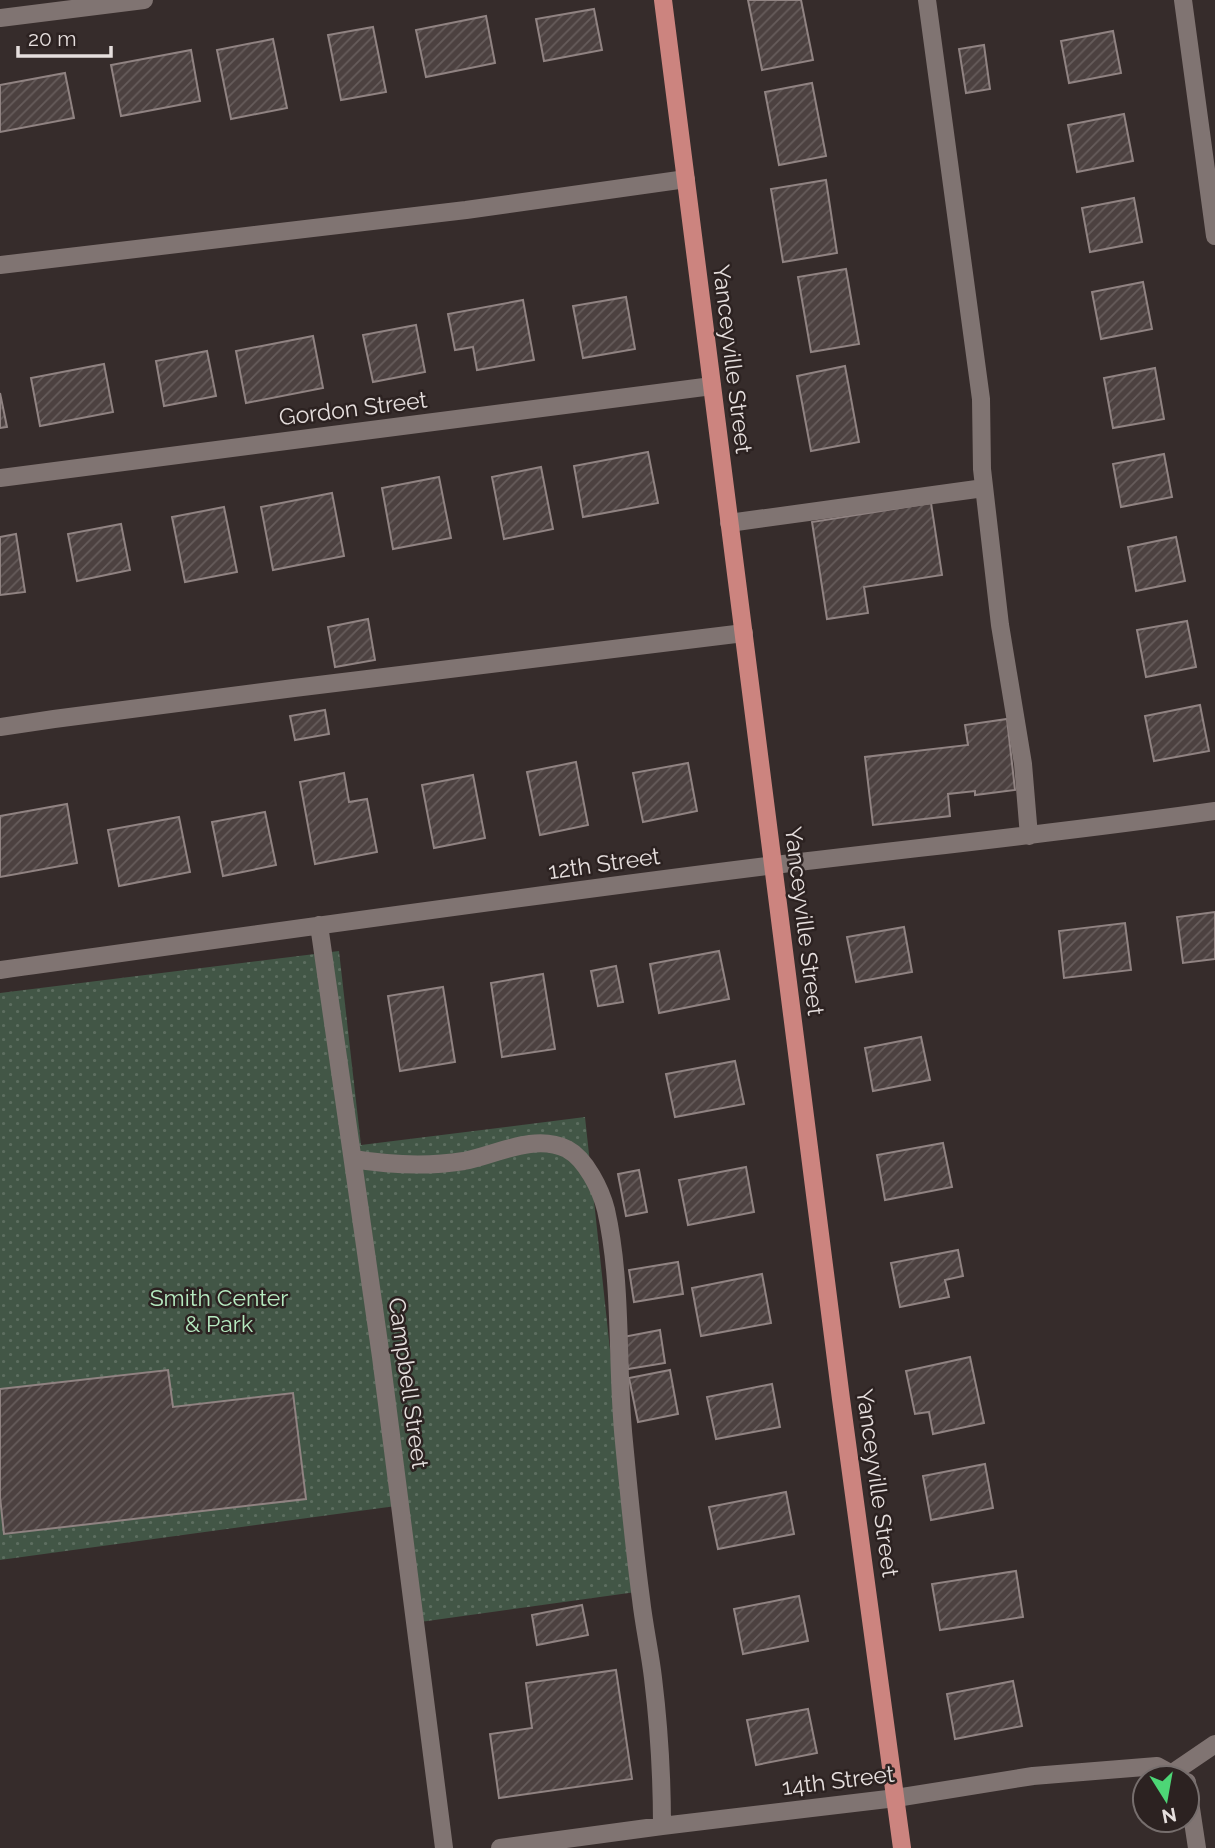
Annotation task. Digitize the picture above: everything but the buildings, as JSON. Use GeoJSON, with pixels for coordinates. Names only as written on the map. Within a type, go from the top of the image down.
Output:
{"type":"FeatureCollection","features":[{"type":"Feature","properties":{"kind":"main road","name":"Yanceyville Street"},"geometry":{"type":"LineString","coordinates":[[663,0],[841,1399],[902,1848]]}},
{"type":"Feature","properties":{"kind":"street"},"geometry":{"type":"LineString","coordinates":[[0,18],[144,0]]}},
{"type":"Feature","properties":{"kind":"street"},"geometry":{"type":"LineString","coordinates":[[927,0],[981,399],[984,488],[1000,625],[1023,764],[1029,836]]}},
{"type":"Feature","properties":{"kind":"street"},"geometry":{"type":"LineString","coordinates":[[1183,0],[1215,236]]}},
{"type":"Feature","properties":{"kind":"street"},"geometry":{"type":"LineString","coordinates":[[0,265],[466,210],[686,179]]}},
{"type":"Feature","properties":{"kind":"street","name":"Gordon Street"},"geometry":{"type":"LineString","coordinates":[[0,478],[712,386]]}},
{"type":"Feature","properties":{"kind":"street"},"geometry":{"type":"LineString","coordinates":[[729,523],[984,488]]}},
{"type":"Feature","properties":{"kind":"street"},"geometry":{"type":"LineString","coordinates":[[0,727],[744,633]]}},
{"type":"Feature","properties":{"kind":"street","name":"12th Street"},"geometry":{"type":"LineString","coordinates":[[0,970],[774,865],[1100,828],[1215,811]]}},
{"type":"Feature","properties":{"kind":"street","name":"Campbell Street"},"geometry":{"type":"LineString","coordinates":[[319,925],[382,1357],[444,1848]]}},
{"type":"Feature","properties":{"kind":"street"},"geometry":{"type":"LineString","coordinates":[[353,1159],[387,1165],[464,1161],[519,1146],[545,1143],[568,1150],[585,1167],[597,1185],[605,1208],[616,1277],[621,1410],[660,1747],[662,1826]]}},
{"type":"Feature","properties":{"kind":"street"},"geometry":{"type":"LineString","coordinates":[[1194,1764],[1215,1744]]}},
{"type":"Feature","properties":{"kind":"street","name":"14th Street"},"geometry":{"type":"LineString","coordinates":[[500,1848],[896,1798],[1033,1776],[1131,1768]]}},
{"type":"Feature","properties":{"kind":"green space","name":"Smith Center & Park"},"geometry":{"type":"Polygon","coordinates":[[[339,951],[361,1145],[585,1117],[636,1592],[413,1623],[396,1506],[0,1560],[0,993],[339,951]]]}}]}
